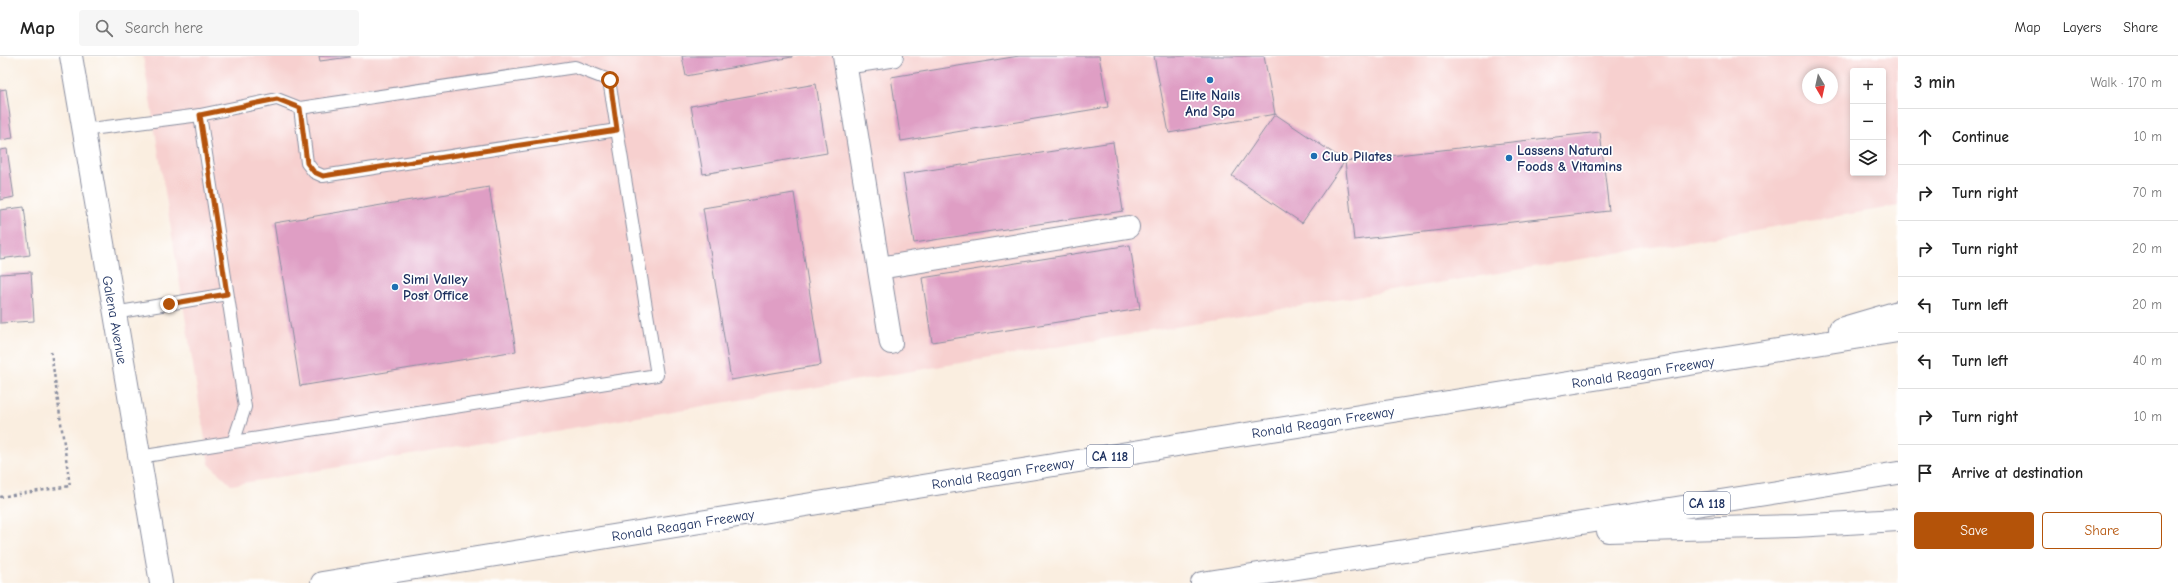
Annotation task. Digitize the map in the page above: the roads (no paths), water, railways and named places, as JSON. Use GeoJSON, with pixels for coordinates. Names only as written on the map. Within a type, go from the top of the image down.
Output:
{"type":"FeatureCollection","features":[{"type":"Feature","properties":{"kind":"main road","name":"Galena Avenue"},"geometry":{"type":"LineString","coordinates":[[71,56],[161,583]]}},
{"type":"Feature","properties":{"kind":"main road"},"geometry":{"type":"LineString","coordinates":[[891,343],[845,60],[892,56]]}},
{"type":"Feature","properties":{"kind":"main road"},"geometry":{"type":"LineString","coordinates":[[879,268],[1128,227]]}},
{"type":"Feature","properties":{"kind":"main road"},"geometry":{"type":"LineString","coordinates":[[1744,356],[1898,312]]}},
{"type":"Feature","properties":{"kind":"main road","name":"Ronald Reagan Freeway"},"geometry":{"type":"LineString","coordinates":[[322,583],[1186,443],[1898,331]]}},
{"type":"Feature","properties":{"kind":"main road","name":"CA 118"},"geometry":{"type":"LineString","coordinates":[[1202,583],[1898,473]]}},
{"type":"Feature","properties":{"kind":"main road"},"geometry":{"type":"LineString","coordinates":[[1516,533],[1795,526],[1898,520]]}},
{"type":"Feature","properties":{"kind":"lane"},"geometry":{"type":"LineString","coordinates":[[83,130],[200,115],[277,99],[300,108],[575,67],[610,80],[656,375],[234,440],[140,456]]}},
{"type":"Feature","properties":{"kind":"lane"},"geometry":{"type":"LineString","coordinates":[[300,108],[307,163],[314,172],[323,176],[617,130]]}},
{"type":"Feature","properties":{"kind":"lane"},"geometry":{"type":"LineString","coordinates":[[200,115],[245,407],[234,440]]}},
{"type":"Feature","properties":{"kind":"lane"},"geometry":{"type":"LineString","coordinates":[[114,313],[227,294]]}},
{"type":"Feature","properties":{"kind":"place","name":"Elite Nails And Spa"},"geometry":{"type":"Point","coordinates":[1210,80]}},
{"type":"Feature","properties":{"kind":"place","name":"Club Pilates"},"geometry":{"type":"Point","coordinates":[1314,156]}},
{"type":"Feature","properties":{"kind":"place","name":"Lassens Natural Foods & Vitamins"},"geometry":{"type":"Point","coordinates":[1509,158]}},
{"type":"Feature","properties":{"kind":"place","name":"Simi Valley Post Office"},"geometry":{"type":"Point","coordinates":[395,287]}}]}
